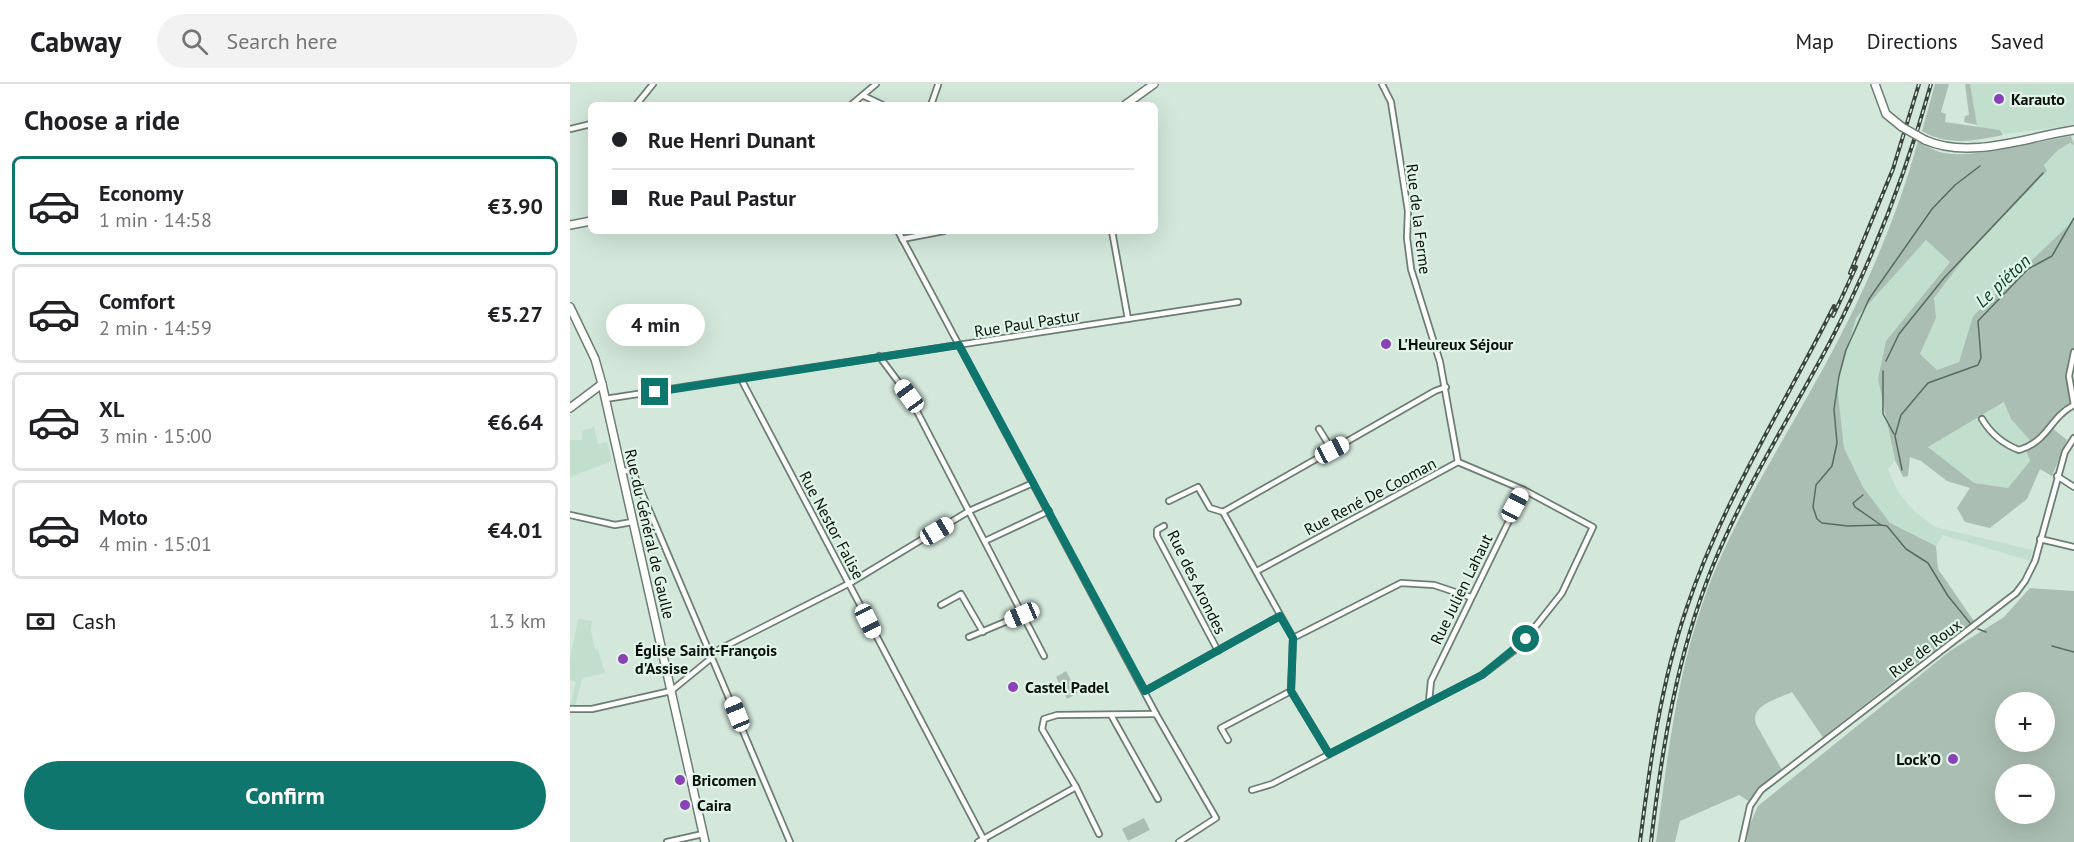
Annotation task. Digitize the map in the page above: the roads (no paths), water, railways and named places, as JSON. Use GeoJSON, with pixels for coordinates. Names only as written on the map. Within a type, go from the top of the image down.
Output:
{"type":"FeatureCollection","features":[{"type":"Feature","properties":{"kind":"main road"},"geometry":{"type":"LineString","coordinates":[[1129,102],[1154,84]]}},
{"type":"Feature","properties":{"kind":"main road"},"geometry":{"type":"LineString","coordinates":[[1875,84],[1886,114],[1902,127],[1937,145],[1964,148],[2074,130]]}},
{"type":"Feature","properties":{"kind":"main road"},"geometry":{"type":"LineString","coordinates":[[570,225],[588,222]]}},
{"type":"Feature","properties":{"kind":"main road","name":"Rue du Général de Gaulle"},"geometry":{"type":"LineString","coordinates":[[570,307],[595,360],[602,384],[705,842]]}},
{"type":"Feature","properties":{"kind":"main road"},"geometry":{"type":"LineString","coordinates":[[570,408],[602,384]]}},
{"type":"Feature","properties":{"kind":"street"},"geometry":{"type":"LineString","coordinates":[[638,102],[653,84]]}},
{"type":"Feature","properties":{"kind":"street"},"geometry":{"type":"LineString","coordinates":[[855,102],[876,84]]}},
{"type":"Feature","properties":{"kind":"street","name":"Rue de la Ferme"},"geometry":{"type":"LineString","coordinates":[[1382,84],[1391,102],[1408,211],[1407,238],[1411,269],[1446,387],[1458,462]]}},
{"type":"Feature","properties":{"kind":"street"},"geometry":{"type":"LineString","coordinates":[[932,102],[938,85]]}},
{"type":"Feature","properties":{"kind":"street"},"geometry":{"type":"LineString","coordinates":[[864,96],[877,102]]}},
{"type":"Feature","properties":{"kind":"street"},"geometry":{"type":"LineString","coordinates":[[570,129],[588,125]]}},
{"type":"Feature","properties":{"kind":"street"},"geometry":{"type":"LineString","coordinates":[[900,234],[1156,714],[1216,818],[1179,842]]}},
{"type":"Feature","properties":{"kind":"street"},"geometry":{"type":"LineString","coordinates":[[902,238],[926,234]]}},
{"type":"Feature","properties":{"kind":"street"},"geometry":{"type":"LineString","coordinates":[[1113,234],[1128,319]]}},
{"type":"Feature","properties":{"kind":"street","name":"Rue Paul Pastur"},"geometry":{"type":"LineString","coordinates":[[605,399],[1238,302]]}},
{"type":"Feature","properties":{"kind":"street"},"geometry":{"type":"LineString","coordinates":[[1983,419],[1988,430],[2009,447],[2019,450],[2043,438],[2061,412],[2074,405],[2069,376],[2074,352]]}},
{"type":"Feature","properties":{"kind":"street"},"geometry":{"type":"LineString","coordinates":[[879,356],[909,396],[1044,656]]}},
{"type":"Feature","properties":{"kind":"street","name":"Rue Nestor Falise"},"geometry":{"type":"LineString","coordinates":[[741,379],[850,583],[982,841]]}},
{"type":"Feature","properties":{"kind":"street"},"geometry":{"type":"LineString","coordinates":[[1223,512],[1435,391],[1446,387]]}},
{"type":"Feature","properties":{"kind":"street"},"geometry":{"type":"LineString","coordinates":[[1319,429],[1332,450]]}},
{"type":"Feature","properties":{"kind":"street","name":"Rue de Roux"},"geometry":{"type":"LineString","coordinates":[[1742,842],[1750,806],[1761,790],[2016,593],[2031,571],[2057,476],[2065,452],[2074,438]]}},
{"type":"Feature","properties":{"kind":"street","name":"Rue René De Cooman"},"geometry":{"type":"LineString","coordinates":[[1257,571],[1458,462],[1524,490],[1593,527],[1562,593],[1520,646],[1482,675],[1429,701]]}},
{"type":"Feature","properties":{"kind":"street"},"geometry":{"type":"LineString","coordinates":[[621,470],[633,472],[712,653],[790,842]]}},
{"type":"Feature","properties":{"kind":"street"},"geometry":{"type":"LineString","coordinates":[[2057,476],[2074,487]]}},
{"type":"Feature","properties":{"kind":"street"},"geometry":{"type":"LineString","coordinates":[[570,709],[592,709],[671,691],[709,660],[712,653],[850,583],[969,511],[1033,483]]}},
{"type":"Feature","properties":{"kind":"street"},"geometry":{"type":"LineString","coordinates":[[1169,501],[1198,487],[1210,508],[1223,512],[1293,638],[1291,691],[1329,754]]}},
{"type":"Feature","properties":{"kind":"street","name":"Rue Julien Lahaut"},"geometry":{"type":"LineString","coordinates":[[1429,701],[1431,681],[1524,490]]}},
{"type":"Feature","properties":{"kind":"street"},"geometry":{"type":"LineString","coordinates":[[985,541],[1049,511]]}},
{"type":"Feature","properties":{"kind":"street"},"geometry":{"type":"LineString","coordinates":[[570,515],[615,525],[632,522]]}},
{"type":"Feature","properties":{"kind":"street","name":"Rue des Arondes"},"geometry":{"type":"LineString","coordinates":[[1164,526],[1157,530],[1157,536],[1218,651]]}},
{"type":"Feature","properties":{"kind":"street"},"geometry":{"type":"LineString","coordinates":[[2040,539],[2074,547]]}},
{"type":"Feature","properties":{"kind":"street"},"geometry":{"type":"LineString","coordinates":[[1293,638],[1401,584],[1436,586],[1470,597]]}},
{"type":"Feature","properties":{"kind":"street"},"geometry":{"type":"LineString","coordinates":[[941,605],[961,594],[983,632]]}},
{"type":"Feature","properties":{"kind":"street"},"geometry":{"type":"LineString","coordinates":[[969,637],[1022,615]]}},
{"type":"Feature","properties":{"kind":"street"},"geometry":{"type":"LineString","coordinates":[[1145,691],[1280,616]]}},
{"type":"Feature","properties":{"kind":"street"},"geometry":{"type":"LineString","coordinates":[[1228,740],[1221,728],[1291,691]]}},
{"type":"Feature","properties":{"kind":"street"},"geometry":{"type":"LineString","coordinates":[[1252,790],[1272,784],[1429,701]]}},
{"type":"Feature","properties":{"kind":"street"},"geometry":{"type":"LineString","coordinates":[[1099,834],[1076,787],[1042,729],[1044,719],[1057,715],[1156,714]]}},
{"type":"Feature","properties":{"kind":"street"},"geometry":{"type":"LineString","coordinates":[[1112,715],[1158,800]]}},
{"type":"Feature","properties":{"kind":"street"},"geometry":{"type":"LineString","coordinates":[[982,841],[1076,787]]}},
{"type":"Feature","properties":{"kind":"street"},"geometry":{"type":"LineString","coordinates":[[667,842],[703,834]]}},
{"type":"Feature","properties":{"kind":"waterway"},"geometry":{"type":"LineString","coordinates":[[1881,525],[1848,526],[1822,523],[1817,519],[1813,507],[1816,485],[1832,466],[1837,443],[1834,409],[1846,350],[1869,299],[1932,209],[1955,185],[1980,166]]}},
{"type":"Feature","properties":{"kind":"waterway"},"geometry":{"type":"LineString","coordinates":[[1886,361],[1899,334],[1944,278],[2043,173]]}},
{"type":"Feature","properties":{"kind":"waterway","name":"Le piéton"},"geometry":{"type":"LineString","coordinates":[[1902,470],[1895,436],[1901,415],[1928,383],[1978,365],[1981,358],[1978,321],[2028,269],[2052,256],[2074,218]]}},
{"type":"Feature","properties":{"kind":"waterway"},"geometry":{"type":"LineString","coordinates":[[1883,371],[1883,414],[1894,434]]}},
{"type":"Feature","properties":{"kind":"waterway","name":"Le piéton"},"geometry":{"type":"LineString","coordinates":[[1863,495],[1853,503],[1855,507],[1881,525],[1887,526],[1906,549],[1928,563],[1948,596],[1970,623]]}},
{"type":"Feature","properties":{"kind":"waterway","name":"Le piéton"},"geometry":{"type":"LineString","coordinates":[[1978,629],[1986,632]]}},
{"type":"Feature","properties":{"kind":"waterway","name":"Le piéton"},"geometry":{"type":"LineString","coordinates":[[2052,646],[2074,652]]}},
{"type":"Feature","properties":{"kind":"railway"},"geometry":{"type":"LineString","coordinates":[[1850,273],[1893,169],[1919,84]]}},
{"type":"Feature","properties":{"kind":"railway"},"geometry":{"type":"LineString","coordinates":[[1651,842],[1672,702],[1689,634],[1712,568],[1738,510],[1846,311],[1887,216],[1911,151],[1931,84]]}},
{"type":"Feature","properties":{"kind":"railway"},"geometry":{"type":"LineString","coordinates":[[1833,316],[1856,267]]}},
{"type":"Feature","properties":{"kind":"railway"},"geometry":{"type":"LineString","coordinates":[[1640,842],[1663,693],[1687,607],[1736,491],[1834,306]]}},
{"type":"Feature","properties":{"kind":"place","name":"Karauto"},"geometry":{"type":"Point","coordinates":[1999,99]}},
{"type":"Feature","properties":{"kind":"place","name":"L'Heureux Séjour"},"geometry":{"type":"Point","coordinates":[1386,344]}},
{"type":"Feature","properties":{"kind":"place","name":"Église Saint-François d'Assise"},"geometry":{"type":"Point","coordinates":[623,659]}},
{"type":"Feature","properties":{"kind":"place","name":"Castel Padel"},"geometry":{"type":"Point","coordinates":[1013,687]}},
{"type":"Feature","properties":{"kind":"place","name":"Lock’O"},"geometry":{"type":"Point","coordinates":[1953,759]}},
{"type":"Feature","properties":{"kind":"place","name":"Bricomen"},"geometry":{"type":"Point","coordinates":[680,780]}},
{"type":"Feature","properties":{"kind":"place","name":"Caira"},"geometry":{"type":"Point","coordinates":[685,805]}}]}
